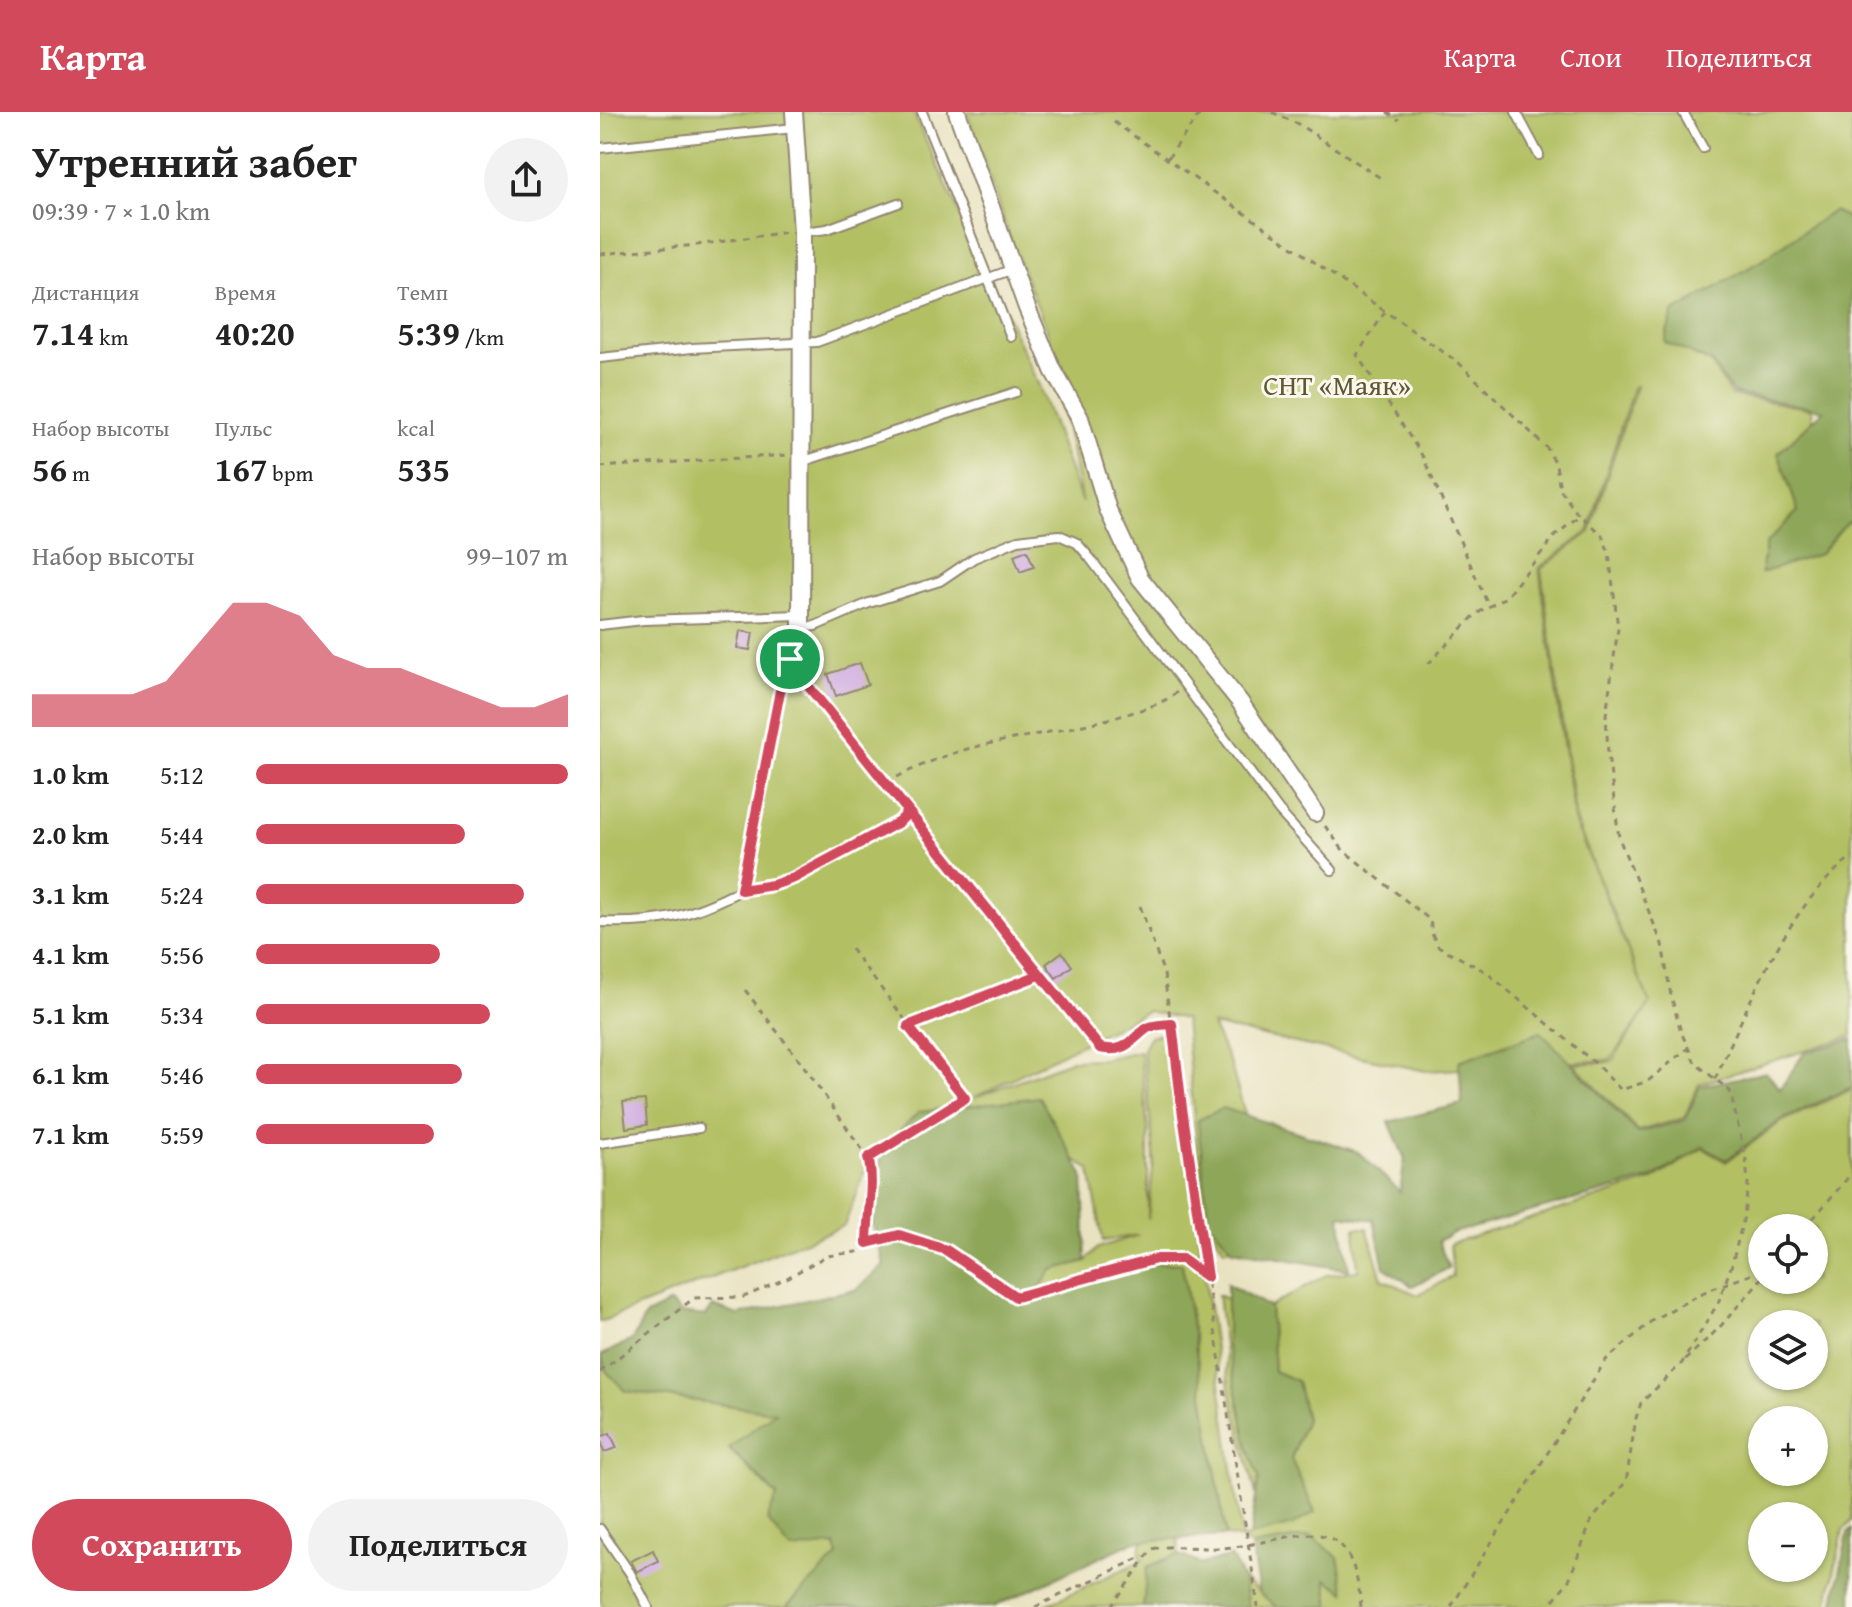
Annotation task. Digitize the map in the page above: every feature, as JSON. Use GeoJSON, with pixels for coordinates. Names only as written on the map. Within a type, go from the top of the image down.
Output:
{"type":"FeatureCollection","features":[{"type":"Feature","properties":{"kind":"street"},"geometry":{"type":"LineString","coordinates":[[957,112],[1013,269],[1053,370],[1080,418],[1108,510],[1140,578],[1240,702],[1315,813]]}},
{"type":"Feature","properties":{"kind":"street"},"geometry":{"type":"LineString","coordinates":[[794,120],[802,230],[804,457],[801,621]]}},
{"type":"Feature","properties":{"kind":"lane"},"geometry":{"type":"LineString","coordinates":[[922,112],[1011,337]]}},
{"type":"Feature","properties":{"kind":"lane"},"geometry":{"type":"LineString","coordinates":[[1516,112],[1539,155]]}},
{"type":"Feature","properties":{"kind":"lane"},"geometry":{"type":"LineString","coordinates":[[1683,112],[1703,148]]}},
{"type":"Feature","properties":{"kind":"lane"},"geometry":{"type":"LineString","coordinates":[[600,148],[794,120]]}},
{"type":"Feature","properties":{"kind":"lane"},"geometry":{"type":"LineString","coordinates":[[802,230],[827,229],[898,203]]}},
{"type":"Feature","properties":{"kind":"lane"},"geometry":{"type":"LineString","coordinates":[[600,358],[692,348],[817,342],[1013,269]]}},
{"type":"Feature","properties":{"kind":"lane"},"geometry":{"type":"LineString","coordinates":[[804,457],[1016,392]]}},
{"type":"Feature","properties":{"kind":"lane"},"geometry":{"type":"LineString","coordinates":[[600,625],[643,620],[801,621],[815,626],[869,603],[940,581],[974,558],[1018,540],[1059,535],[1077,543],[1090,558],[1279,811],[1332,870]]}},
{"type":"Feature","properties":{"kind":"lane"},"geometry":{"type":"LineString","coordinates":[[741,890],[778,700],[801,621]]}},
{"type":"Feature","properties":{"kind":"lane"},"geometry":{"type":"LineString","coordinates":[[600,922],[670,919],[741,890],[794,878],[905,816],[906,809],[790,659]]}},
{"type":"Feature","properties":{"kind":"lane"},"geometry":{"type":"LineString","coordinates":[[600,1143],[699,1128]]}},
{"type":"Feature","properties":{"kind":"lane"},"geometry":{"type":"LineString","coordinates":[[600,1529],[630,1573],[648,1607]]}},
{"type":"Feature","properties":{"kind":"path"},"geometry":{"type":"LineString","coordinates":[[1168,159],[1201,112]]}},
{"type":"Feature","properties":{"kind":"path"},"geometry":{"type":"LineString","coordinates":[[1272,112],[1298,124],[1382,179]]}},
{"type":"Feature","properties":{"kind":"path"},"geometry":{"type":"LineString","coordinates":[[1387,112],[1399,120]]}},
{"type":"Feature","properties":{"kind":"path"},"geometry":{"type":"LineString","coordinates":[[1114,122],[1459,363],[1547,448],[1556,465],[1560,489],[1580,515],[1602,535],[1609,553],[1618,628],[1606,715],[1619,838],[1662,944],[1671,996],[1688,1048],[1695,1063],[1730,1091],[1746,1160],[1748,1184],[1744,1216],[1724,1285],[1718,1303],[1682,1363]]}},
{"type":"Feature","properties":{"kind":"path"},"geometry":{"type":"LineString","coordinates":[[600,254],[802,230]]}},
{"type":"Feature","properties":{"kind":"path"},"geometry":{"type":"LineString","coordinates":[[1385,311],[1357,355],[1423,457],[1489,607]]}},
{"type":"Feature","properties":{"kind":"path"},"geometry":{"type":"LineString","coordinates":[[600,467],[804,457]]}},
{"type":"Feature","properties":{"kind":"path"},"geometry":{"type":"LineString","coordinates":[[1428,664],[1476,614],[1506,597],[1555,536],[1580,515]]}},
{"type":"Feature","properties":{"kind":"path"},"geometry":{"type":"LineString","coordinates":[[885,783],[930,760],[973,747],[1122,715],[1171,699],[1184,686]]}},
{"type":"Feature","properties":{"kind":"path"},"geometry":{"type":"LineString","coordinates":[[906,809],[1100,1048],[1113,1051],[1128,1045],[1148,1027],[1172,1024]]}},
{"type":"Feature","properties":{"kind":"path"},"geometry":{"type":"LineString","coordinates":[[1315,813],[1343,850],[1430,920],[1438,946],[1486,972],[1596,1064],[1621,1090],[1648,1081],[1688,1048]]}},
{"type":"Feature","properties":{"kind":"path"},"geometry":{"type":"LineString","coordinates":[[1715,1079],[1775,951],[1826,877],[1852,856]]}},
{"type":"Feature","properties":{"kind":"path"},"geometry":{"type":"LineString","coordinates":[[1140,906],[1164,974],[1258,1607]]}},
{"type":"Feature","properties":{"kind":"path"},"geometry":{"type":"LineString","coordinates":[[851,949],[965,1098],[868,1158]]}},
{"type":"Feature","properties":{"kind":"path"},"geometry":{"type":"LineString","coordinates":[[908,1026],[1039,975]]}},
{"type":"Feature","properties":{"kind":"path"},"geometry":{"type":"LineString","coordinates":[[745,990],[803,1065],[868,1158],[873,1172],[867,1213],[867,1243]]}},
{"type":"Feature","properties":{"kind":"path"},"geometry":{"type":"LineString","coordinates":[[1817,1214],[1852,1173]]}},
{"type":"Feature","properties":{"kind":"path"},"geometry":{"type":"LineString","coordinates":[[600,1372],[694,1298],[744,1297],[826,1256],[857,1252],[867,1243],[899,1235],[946,1250],[1016,1297],[1156,1259],[1182,1259],[1207,1277]]}},
{"type":"Feature","properties":{"kind":"path"},"geometry":{"type":"LineString","coordinates":[[1451,1607],[1606,1360],[1654,1319],[1710,1289],[1748,1276]]}},
{"type":"Feature","properties":{"kind":"path"},"geometry":{"type":"LineString","coordinates":[[1548,1607],[1569,1580],[1592,1519],[1626,1482],[1641,1403],[1719,1328],[1748,1294]]}},
{"type":"Feature","properties":{"kind":"path"},"geometry":{"type":"LineString","coordinates":[[1111,1607],[1152,1549],[1171,1545],[1220,1548],[1309,1533],[1334,1540],[1345,1549],[1358,1579],[1361,1607]]}},
{"type":"Feature","properties":{"kind":"path"},"geometry":{"type":"LineString","coordinates":[[1035,1607],[1145,1556]]}},
{"type":"Feature","properties":{"kind":"green space","name":"СНТ «Маяк»"},"geometry":{"type":"Polygon","coordinates":[[[600,112],[913,112],[1039,386],[1082,503],[1047,329],[1011,243],[967,112],[1852,112],[1852,282],[1697,357],[1710,362],[1731,395],[1812,409],[1820,513],[1852,504],[1852,1036],[1699,1084],[1684,1118],[1638,1131],[1574,1064],[1612,1062],[1649,1005],[1610,1060],[1426,1071],[1212,1025],[1231,1066],[1253,1142],[1271,1246],[1224,1249],[1203,1218],[1185,1019],[1147,1011],[973,1098],[1072,1060],[1103,1059],[1140,1051],[1148,1131],[1148,1219],[1154,1157],[1143,1048],[1150,1036],[1166,1033],[1242,1539],[1226,1536],[1182,1264],[1155,1263],[1031,1300],[1052,1270],[1086,1261],[1098,1248],[1138,1235],[1103,1241],[1090,1170],[1046,1139],[952,1108],[874,1147],[844,1226],[600,1322],[600,112]],[[1636,386],[1588,532],[1539,568],[1574,821],[1650,1004],[1576,821],[1541,569],[1590,532],[1636,386]]]}},
{"type":"Feature","properties":{"kind":"green space"},"geometry":{"type":"Polygon","coordinates":[[[1833,211],[1852,220],[1852,521],[1846,523],[1820,554],[1761,573],[1766,543],[1798,511],[1778,453],[1824,410],[1733,393],[1711,362],[1664,342],[1673,313],[1762,260],[1833,211]]]}},
{"type":"Feature","properties":{"kind":"green space"},"geometry":{"type":"Polygon","coordinates":[[[1541,1032],[1638,1133],[1685,1120],[1700,1086],[1766,1072],[1780,1089],[1804,1053],[1852,1039],[1852,1087],[1781,1120],[1726,1160],[1703,1147],[1653,1178],[1453,1233],[1438,1241],[1449,1268],[1412,1286],[1384,1267],[1374,1220],[1340,1215],[1349,1270],[1233,1250],[1208,1221],[1198,1120],[1223,1108],[1358,1152],[1400,1192],[1405,1159],[1389,1122],[1462,1104],[1459,1061],[1541,1032]]]}},
{"type":"Feature","properties":{"kind":"green space"},"geometry":{"type":"Polygon","coordinates":[[[1852,1089],[1852,1521],[1843,1530],[1827,1607],[1330,1607],[1326,1579],[1344,1591],[1311,1537],[1251,1546],[1242,1539],[1250,1536],[1291,1459],[1306,1419],[1274,1371],[1270,1307],[1326,1275],[1358,1271],[1355,1228],[1367,1228],[1382,1279],[1418,1295],[1453,1276],[1450,1244],[1653,1180],[1703,1148],[1726,1162],[1781,1122],[1852,1089]]]}},
{"type":"Feature","properties":{"kind":"green space"},"geometry":{"type":"Polygon","coordinates":[[[1039,1097],[1083,1175],[1086,1261],[1052,1270],[1032,1299],[1155,1263],[1182,1264],[1226,1536],[1135,1541],[993,1607],[786,1607],[838,1556],[835,1545],[791,1550],[767,1520],[777,1496],[729,1448],[775,1412],[626,1391],[606,1371],[602,1355],[632,1340],[646,1315],[670,1303],[681,1313],[706,1316],[713,1306],[738,1315],[857,1289],[884,1265],[868,1206],[883,1148],[919,1112],[1039,1097]]]}},
{"type":"Feature","properties":{"kind":"green space"},"geometry":{"type":"Polygon","coordinates":[[[1227,1284],[1270,1307],[1274,1371],[1297,1381],[1306,1419],[1291,1459],[1315,1512],[1293,1525],[1250,1536],[1259,1477],[1248,1447],[1227,1346],[1227,1284]]]}},
{"type":"Feature","properties":{"kind":"green space"},"geometry":{"type":"Polygon","coordinates":[[[1218,1295],[1253,1312],[1262,1518],[1229,1387],[1218,1295]]]}},
{"type":"Feature","properties":{"kind":"green space"},"geometry":{"type":"Polygon","coordinates":[[[602,1355],[606,1371],[626,1391],[776,1412],[729,1449],[777,1496],[835,1545],[838,1556],[786,1607],[603,1607],[600,1600],[602,1355]]]}},
{"type":"Feature","properties":{"kind":"green space"},"geometry":{"type":"Polygon","coordinates":[[[1151,1505],[1179,1519],[1178,1578],[1164,1607],[1042,1607],[1143,1560],[1139,1554],[1151,1505]]]}},
{"type":"Feature","properties":{"kind":"green space"},"geometry":{"type":"Polygon","coordinates":[[[1852,1529],[1852,1607],[1833,1607],[1848,1533],[1852,1529]]]}},
{"type":"Feature","properties":{"kind":"green space"},"geometry":{"type":"Polygon","coordinates":[[[1311,1536],[1338,1557],[1345,1592],[1326,1579],[1330,1607],[1277,1607],[1259,1593],[1251,1546],[1311,1536]]]}},
{"type":"Feature","properties":{"kind":"green space"},"geometry":{"type":"Polygon","coordinates":[[[1178,1554],[1201,1564],[1231,1557],[1243,1579],[1248,1607],[1143,1607],[1147,1567],[1178,1554]]]}},
{"type":"Feature","properties":{"kind":"green space"},"geometry":{"type":"Polygon","coordinates":[[[1243,1579],[1277,1607],[1248,1607],[1243,1579]]]}},
{"type":"Feature","properties":{"kind":"building"},"geometry":{"type":"Polygon","coordinates":[[[1027,550],[1034,567],[1020,572],[1014,555],[1027,550]]]}},
{"type":"Feature","properties":{"kind":"building"},"geometry":{"type":"Polygon","coordinates":[[[740,631],[753,633],[750,650],[737,648],[740,631]]]}},
{"type":"Feature","properties":{"kind":"building"},"geometry":{"type":"Polygon","coordinates":[[[860,663],[868,685],[836,696],[828,674],[860,663]]]}},
{"type":"Feature","properties":{"kind":"building"},"geometry":{"type":"Polygon","coordinates":[[[1062,952],[1072,966],[1056,978],[1046,964],[1062,952]]]}},
{"type":"Feature","properties":{"kind":"building"},"geometry":{"type":"Polygon","coordinates":[[[645,1100],[647,1125],[626,1128],[623,1102],[645,1100]]]}},
{"type":"Feature","properties":{"kind":"building"},"geometry":{"type":"Polygon","coordinates":[[[610,1433],[617,1448],[604,1452],[600,1437],[610,1433]]]}},
{"type":"Feature","properties":{"kind":"building"},"geometry":{"type":"Polygon","coordinates":[[[653,1550],[658,1561],[637,1572],[631,1561],[653,1550]]]}},
{"type":"Feature","properties":{"kind":"route"},"geometry":{"type":"LineString","coordinates":[[790,659],[781,686],[741,890],[794,878],[899,822],[905,816],[906,809],[1039,975],[1100,1048],[1113,1051],[1128,1045],[1148,1027],[1172,1024],[1207,1277],[1182,1259],[1156,1259],[1016,1297],[946,1250],[899,1235],[867,1243],[867,1213],[873,1172],[868,1158],[965,1098],[908,1026],[1039,975],[805,682],[790,659]]}}]}
